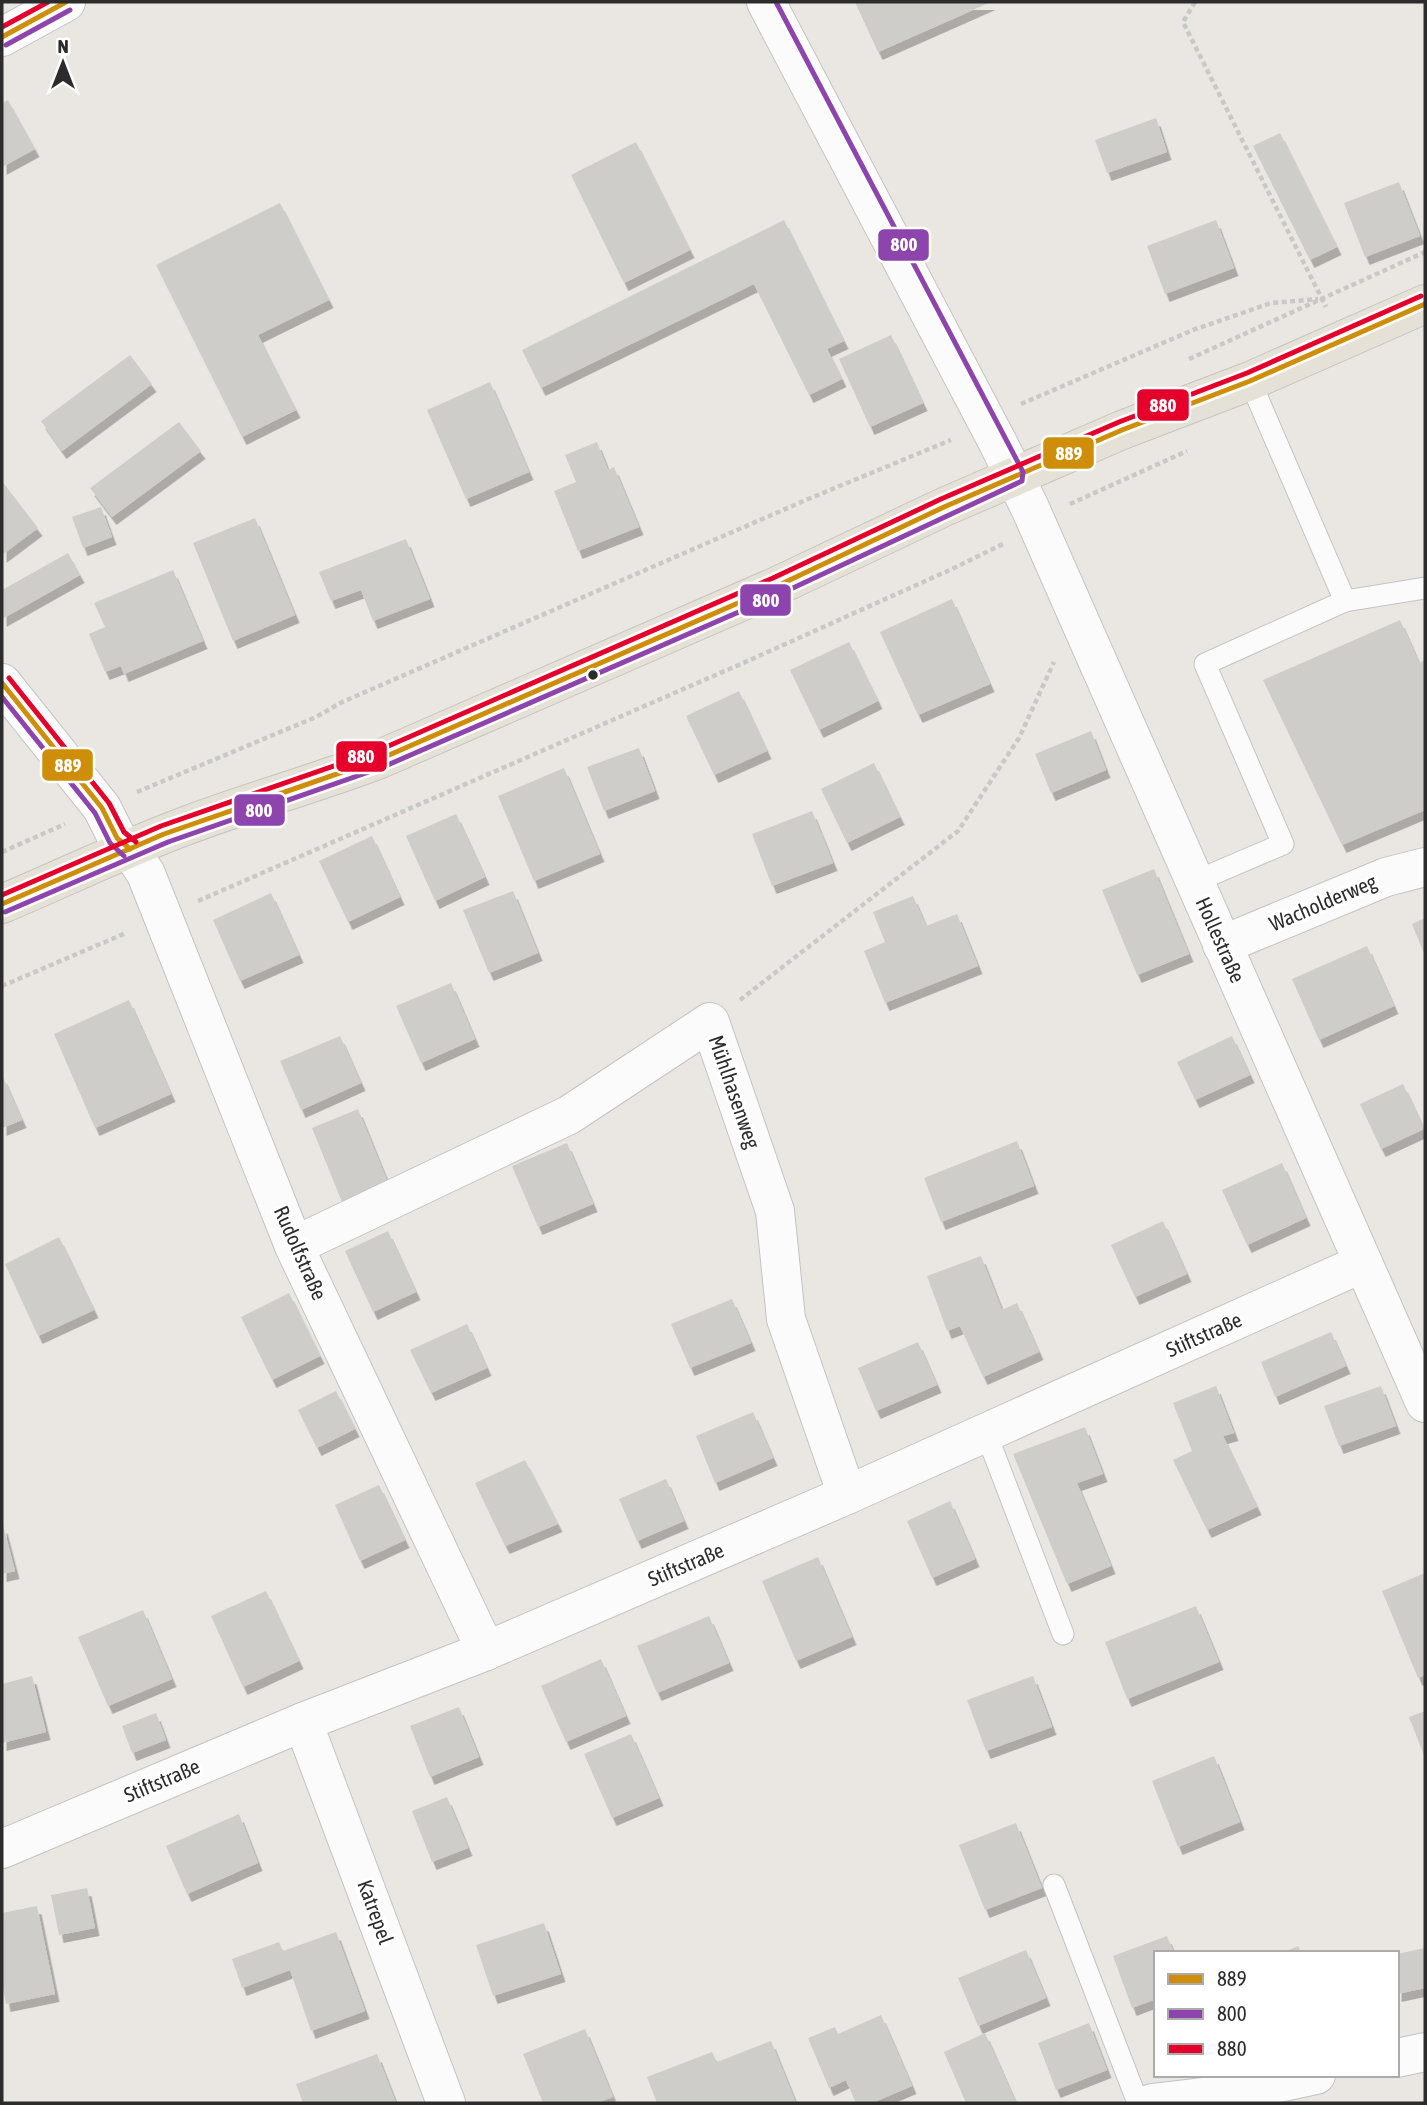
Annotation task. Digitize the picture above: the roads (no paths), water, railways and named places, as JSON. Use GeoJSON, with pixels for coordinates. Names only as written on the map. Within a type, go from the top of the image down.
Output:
{"type":"FeatureCollection","features":[{"type":"Feature","properties":{"kind":"main road"},"geometry":{"type":"LineString","coordinates":[[2,904],[198,821],[380,759],[777,586],[1014,476],[1122,430],[1250,381],[1425,304]]}},
{"type":"Feature","properties":{"kind":"street"},"geometry":{"type":"LineString","coordinates":[[2,37],[66,2]]}},
{"type":"Feature","properties":{"kind":"street","name":"Hollestraße"},"geometry":{"type":"LineString","coordinates":[[765,2],[1014,476],[1425,1403]]}},
{"type":"Feature","properties":{"kind":"street","name":"Rudolfstraße"},"geometry":{"type":"LineString","coordinates":[[2,683],[102,808],[117,838],[130,849],[146,874],[165,916],[294,1246],[486,1651]]}},
{"type":"Feature","properties":{"kind":"street","name":"Wacholderweg"},"geometry":{"type":"LineString","coordinates":[[1222,945],[1386,877],[1425,867]]}},
{"type":"Feature","properties":{"kind":"street","name":"Mühlhasenweg"},"geometry":{"type":"LineString","coordinates":[[294,1246],[569,1115],[710,1022],[775,1211],[786,1319],[847,1495]]}},
{"type":"Feature","properties":{"kind":"street","name":"Stiftstraße"},"geometry":{"type":"LineString","coordinates":[[2,1849],[303,1722],[486,1651],[847,1495],[1363,1263]]}},
{"type":"Feature","properties":{"kind":"street","name":"Katrepel"},"geometry":{"type":"LineString","coordinates":[[303,1722],[446,2103]]}},
{"type":"Feature","properties":{"kind":"street"},"geometry":{"type":"LineString","coordinates":[[1399,2058],[1425,2052]]}},
{"type":"Feature","properties":{"kind":"street"},"geometry":{"type":"LineString","coordinates":[[1152,2103],[1228,2094],[1307,2077]]}},
{"type":"Feature","properties":{"kind":"lane"},"geometry":{"type":"LineString","coordinates":[[1250,381],[1345,601]]}},
{"type":"Feature","properties":{"kind":"lane"},"geometry":{"type":"LineString","coordinates":[[1194,882],[1283,844],[1205,664],[1345,601],[1425,588]]}},
{"type":"Feature","properties":{"kind":"lane"},"geometry":{"type":"LineString","coordinates":[[986,1433],[1063,1634]]}},
{"type":"Feature","properties":{"kind":"lane"},"geometry":{"type":"LineString","coordinates":[[1054,1885],[1138,2103]]}}]}
